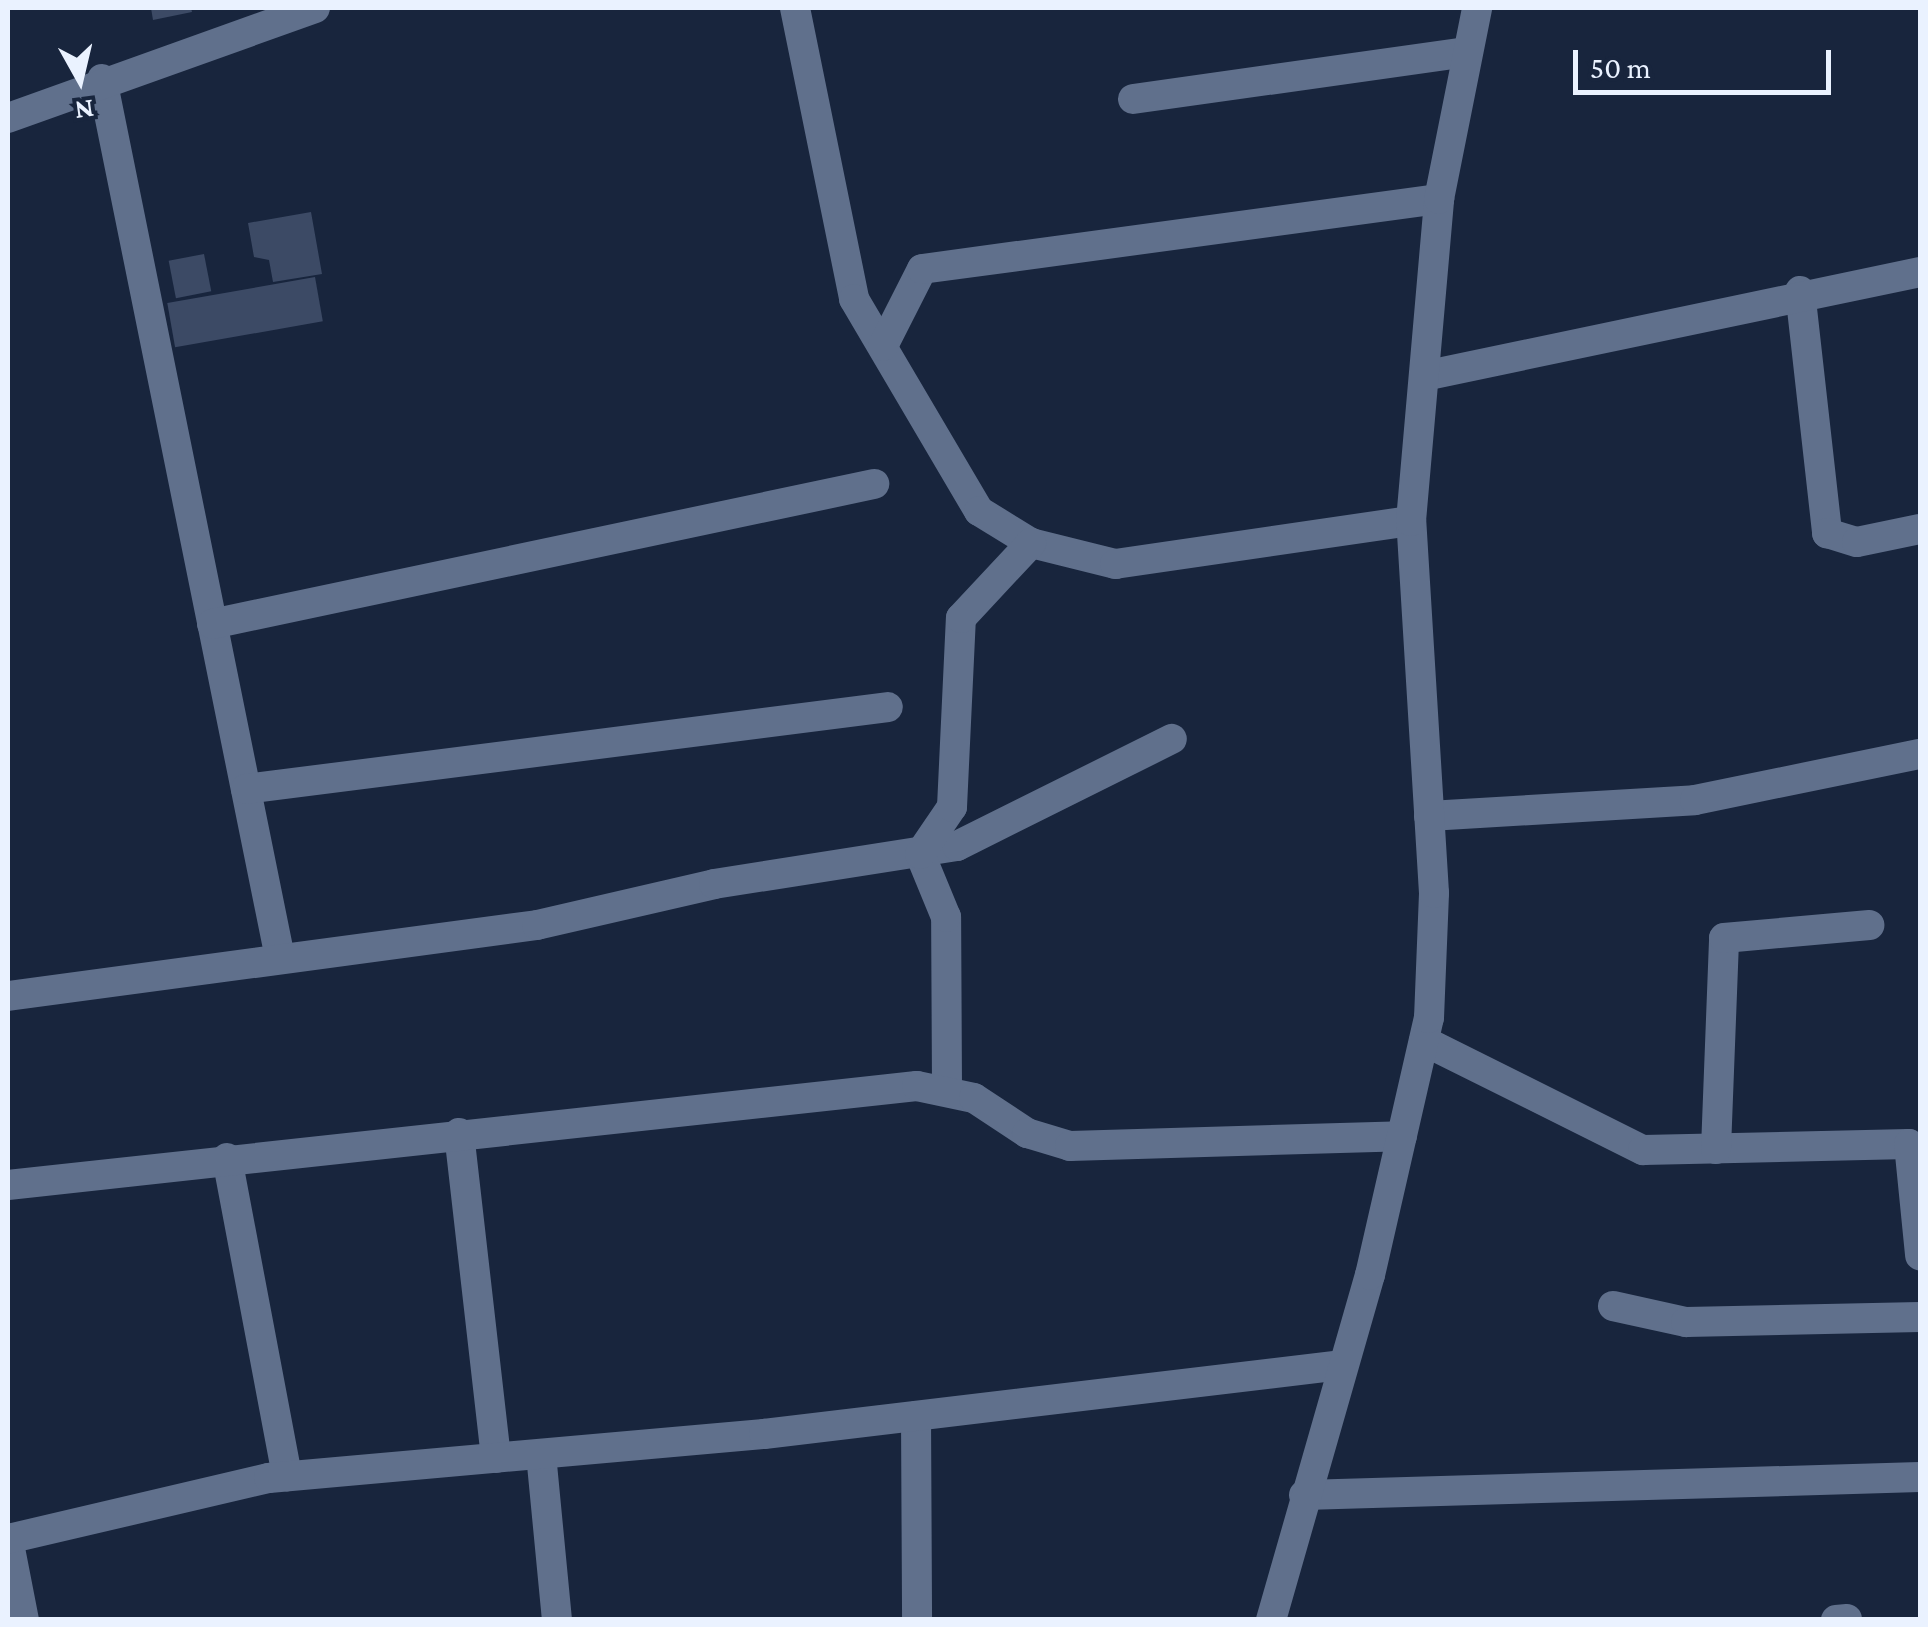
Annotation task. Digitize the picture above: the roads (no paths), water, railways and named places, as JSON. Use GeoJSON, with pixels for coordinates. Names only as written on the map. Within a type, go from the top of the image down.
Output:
{"type":"FeatureCollection","features":[{"type":"Feature","properties":{"kind":"street"},"geometry":{"type":"LineString","coordinates":[[8,118],[102,79],[315,8]]}},
{"type":"Feature","properties":{"kind":"street"},"geometry":{"type":"LineString","coordinates":[[796,8],[844,266],[883,346],[979,511],[1031,543],[1115,564],[1411,521]]}},
{"type":"Feature","properties":{"kind":"street"},"geometry":{"type":"LineString","coordinates":[[1270,1620],[1343,1365],[1424,1041],[1429,816],[1411,521],[1439,199],[1477,8]]}},
{"type":"Feature","properties":{"kind":"street"},"geometry":{"type":"LineString","coordinates":[[1133,99],[1468,52]]}},
{"type":"Feature","properties":{"kind":"street"},"geometry":{"type":"LineString","coordinates":[[102,79],[280,958]]}},
{"type":"Feature","properties":{"kind":"street"},"geometry":{"type":"LineString","coordinates":[[883,346],[922,270],[1439,199]]}},
{"type":"Feature","properties":{"kind":"street"},"geometry":{"type":"LineString","coordinates":[[1424,376],[1570,350],[1800,291],[1920,272]]}},
{"type":"Feature","properties":{"kind":"street"},"geometry":{"type":"LineString","coordinates":[[1800,291],[1826,534],[1857,542],[1920,528]]}},
{"type":"Feature","properties":{"kind":"street"},"geometry":{"type":"LineString","coordinates":[[212,624],[874,484]]}},
{"type":"Feature","properties":{"kind":"street"},"geometry":{"type":"LineString","coordinates":[[920,854],[952,807],[961,618],[1031,543]]}},
{"type":"Feature","properties":{"kind":"street"},"geometry":{"type":"LineString","coordinates":[[246,789],[888,707]]}},
{"type":"Feature","properties":{"kind":"street"},"geometry":{"type":"LineString","coordinates":[[8,996],[537,925],[714,884],[920,854],[994,832],[1172,739]]}},
{"type":"Feature","properties":{"kind":"street"},"geometry":{"type":"LineString","coordinates":[[1429,816],[1695,800],[1920,754]]}},
{"type":"Feature","properties":{"kind":"street"},"geometry":{"type":"LineString","coordinates":[[920,854],[946,917],[947,1088]]}},
{"type":"Feature","properties":{"kind":"street"},"geometry":{"type":"LineString","coordinates":[[1716,1148],[1724,938],[1869,926]]}},
{"type":"Feature","properties":{"kind":"street"},"geometry":{"type":"LineString","coordinates":[[1424,1041],[1643,1150],[1896,1140],[1909,1144],[1918,1187],[1920,1255]]}},
{"type":"Feature","properties":{"kind":"street"},"geometry":{"type":"LineString","coordinates":[[8,1185],[226,1158],[947,1088],[1070,1146],[1402,1136]]}},
{"type":"Feature","properties":{"kind":"street"},"geometry":{"type":"LineString","coordinates":[[460,1134],[496,1458]]}},
{"type":"Feature","properties":{"kind":"street"},"geometry":{"type":"LineString","coordinates":[[226,1158],[287,1476]]}},
{"type":"Feature","properties":{"kind":"street"},"geometry":{"type":"LineString","coordinates":[[1613,1306],[1686,1322],[1920,1317]]}},
{"type":"Feature","properties":{"kind":"street"},"geometry":{"type":"LineString","coordinates":[[24,1620],[8,1539],[287,1476],[916,1416],[1343,1365]]}},
{"type":"Feature","properties":{"kind":"street"},"geometry":{"type":"LineString","coordinates":[[916,1416],[917,1620]]}},
{"type":"Feature","properties":{"kind":"street"},"geometry":{"type":"LineString","coordinates":[[541,1454],[557,1620]]}},
{"type":"Feature","properties":{"kind":"street"},"geometry":{"type":"LineString","coordinates":[[1304,1494],[1920,1477]]}},
{"type":"Feature","properties":{"kind":"street"},"geometry":{"type":"LineString","coordinates":[[1836,1620],[1847,1619]]}}]}
